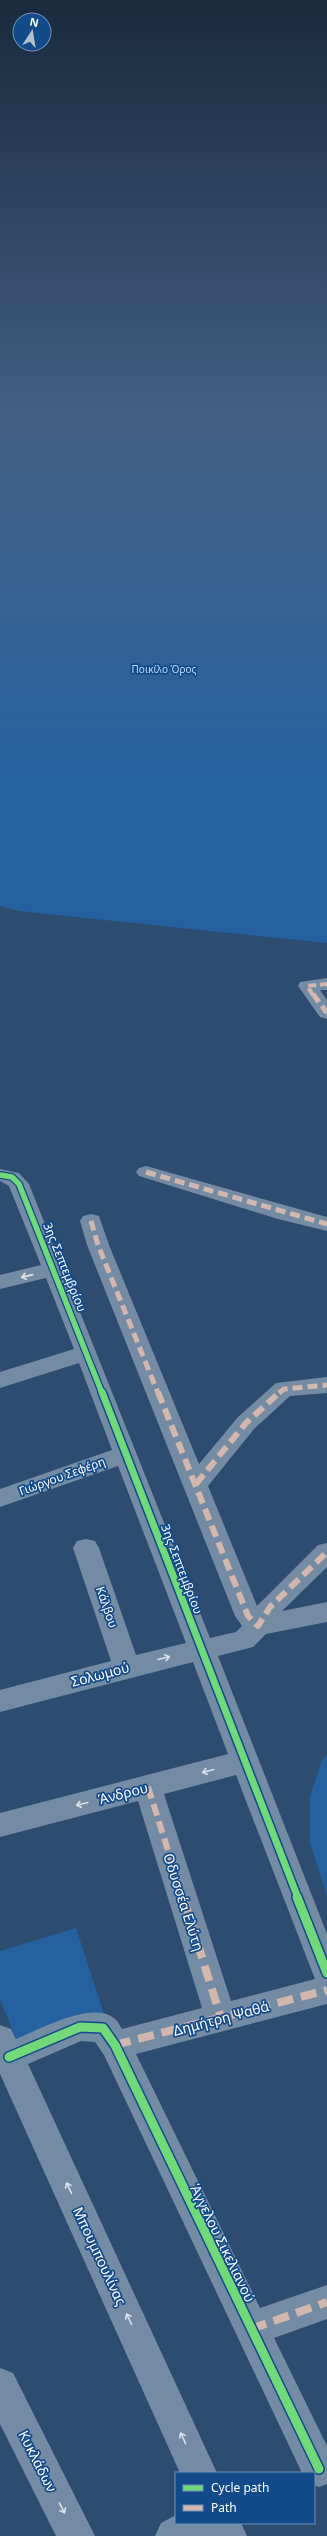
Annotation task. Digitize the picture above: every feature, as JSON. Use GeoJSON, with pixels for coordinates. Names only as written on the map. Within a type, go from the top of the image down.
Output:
{"type":"FeatureCollection","features":[{"type":"Feature","properties":{"kind":"street"},"geometry":{"type":"LineString","coordinates":[[327,984],[307,986],[327,1013]]}},
{"type":"Feature","properties":{"kind":"street"},"geometry":{"type":"LineString","coordinates":[[146,1172],[286,1214],[327,1224]]}},
{"type":"Feature","properties":{"kind":"street","name":"3ης Σεπτεμβρίου"},"geometry":{"type":"LineString","coordinates":[[6,1176],[19,1184],[54,1270],[246,1761],[327,1973]]}},
{"type":"Feature","properties":{"kind":"street"},"geometry":{"type":"LineString","coordinates":[[91,1221],[98,1245],[196,1484],[235,1588],[248,1616],[258,1626],[327,1612]]}},
{"type":"Feature","properties":{"kind":"street"},"geometry":{"type":"LineString","coordinates":[[0,1282],[54,1270]]}},
{"type":"Feature","properties":{"kind":"street"},"geometry":{"type":"LineString","coordinates":[[0,1380],[87,1353]]}},
{"type":"Feature","properties":{"kind":"street"},"geometry":{"type":"LineString","coordinates":[[196,1484],[246,1423],[284,1389],[327,1385]]}},
{"type":"Feature","properties":{"kind":"street","name":"Γιώργου Σεφέρη"},"geometry":{"type":"LineString","coordinates":[[0,1498],[125,1454]]}},
{"type":"Feature","properties":{"kind":"street","name":"Κάλβου"},"geometry":{"type":"LineString","coordinates":[[86,1548],[127,1667]]}},
{"type":"Feature","properties":{"kind":"street","name":"Σολωμού"},"geometry":{"type":"LineString","coordinates":[[0,1701],[127,1667],[244,1640],[258,1626],[270,1607],[327,1552]]}},
{"type":"Feature","properties":{"kind":"street","name":"Άνδρου"},"geometry":{"type":"LineString","coordinates":[[0,1825],[246,1761]]}},
{"type":"Feature","properties":{"kind":"street","name":"Οδυσσέα Ελύτη"},"geometry":{"type":"LineString","coordinates":[[148,1787],[221,2018]]}},
{"type":"Feature","properties":{"kind":"street","name":"Δημήτρη Ψαθά"},"geometry":{"type":"LineString","coordinates":[[5,2048],[80,2027],[109,2037],[221,2018],[327,1990]]}},
{"type":"Feature","properties":{"kind":"street","name":"Άγγελου Σικελιανού"},"geometry":{"type":"LineString","coordinates":[[109,2037],[319,2469]]}},
{"type":"Feature","properties":{"kind":"street","name":"Μπουμπουλίνας"},"geometry":{"type":"LineString","coordinates":[[5,2048],[200,2472]]}},
{"type":"Feature","properties":{"kind":"street"},"geometry":{"type":"LineString","coordinates":[[251,2329],[327,2302]]}},
{"type":"Feature","properties":{"kind":"street","name":"Κυκλάδων"},"geometry":{"type":"LineString","coordinates":[[0,2386],[76,2536]]}},
{"type":"Feature","properties":{"kind":"street"},"geometry":{"type":"LineString","coordinates":[[174,2536],[199,2524]]}},
{"type":"Feature","properties":{"kind":"street"},"geometry":{"type":"LineString","coordinates":[[222,2524],[228,2536]]}},
{"type":"Feature","properties":{"kind":"green space","name":"Ποικίλο Όρος"},"geometry":{"type":"Polygon","coordinates":[[[0,549],[327,549],[327,943],[18,911],[0,906],[0,549]]]}},
{"type":"Feature","properties":{"kind":"green space"},"geometry":{"type":"Polygon","coordinates":[[[327,1755],[327,1896],[310,1843],[310,1796],[322,1760],[327,1755]]]}},
{"type":"Feature","properties":{"kind":"green space"},"geometry":{"type":"Polygon","coordinates":[[[76,1928],[104,2014],[19,2045],[0,2000],[0,1951],[76,1928]]]}},
{"type":"Feature","properties":{"kind":"marked path"},"geometry":{"type":"LineString","coordinates":[[327,984],[307,986],[327,1013]]}},
{"type":"Feature","properties":{"kind":"marked path"},"geometry":{"type":"LineString","coordinates":[[146,1172],[286,1214],[327,1224]]}},
{"type":"Feature","properties":{"kind":"marked path"},"geometry":{"type":"LineString","coordinates":[[91,1221],[98,1245],[248,1616],[258,1626],[270,1607],[327,1552]]}},
{"type":"Feature","properties":{"kind":"marked path"},"geometry":{"type":"LineString","coordinates":[[196,1484],[246,1423],[284,1389],[327,1385]]}},
{"type":"Feature","properties":{"kind":"marked path"},"geometry":{"type":"LineString","coordinates":[[148,1787],[221,2018]]}},
{"type":"Feature","properties":{"kind":"marked path"},"geometry":{"type":"LineString","coordinates":[[115,2045],[327,1990]]}},
{"type":"Feature","properties":{"kind":"marked path"},"geometry":{"type":"LineString","coordinates":[[251,2329],[327,2302]]}},
{"type":"Feature","properties":{"kind":"cycle path"},"geometry":{"type":"LineString","coordinates":[[0,1175],[12,1177],[19,1184],[54,1269],[327,1973]]}},
{"type":"Feature","properties":{"kind":"cycle path"},"geometry":{"type":"LineString","coordinates":[[9,2057],[80,2027],[103,2028],[115,2045],[319,2469]]}}]}
